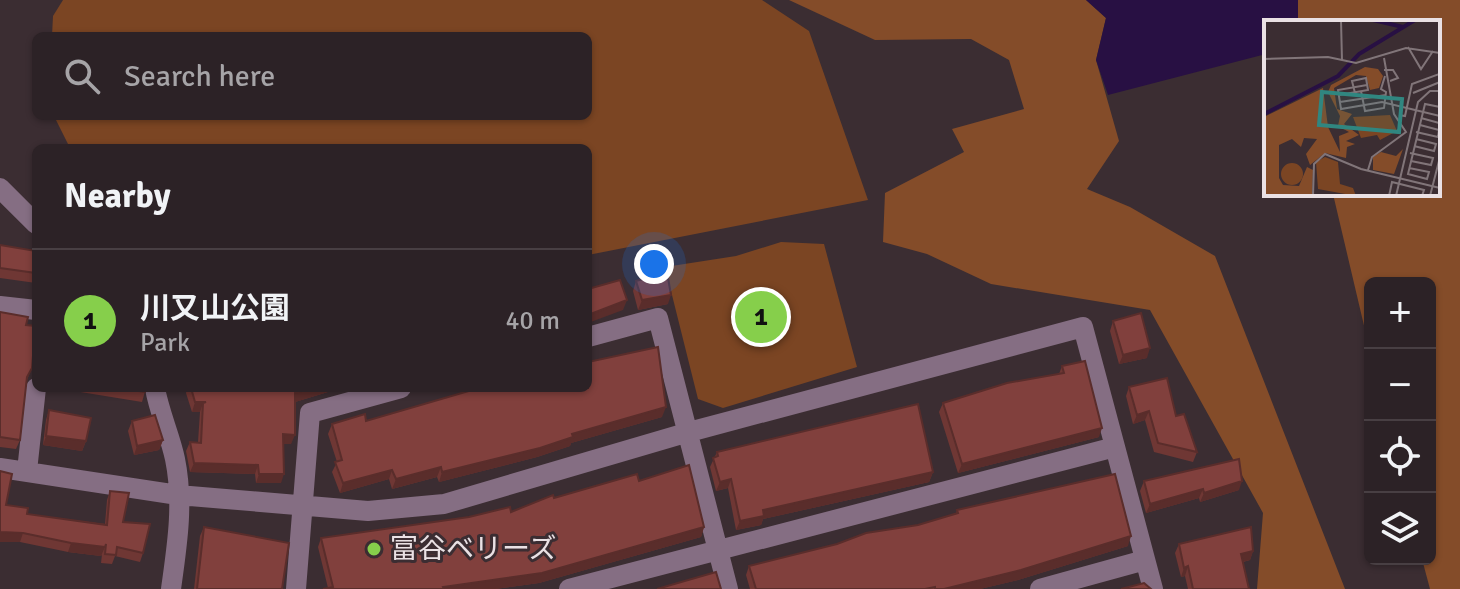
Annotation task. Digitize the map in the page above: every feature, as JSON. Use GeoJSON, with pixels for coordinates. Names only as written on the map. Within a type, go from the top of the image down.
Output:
{"type":"FeatureCollection","features":[{"type":"Feature","properties":{"kind":"street"},"geometry":{"type":"LineString","coordinates":[[0,188],[32,220]]}},
{"type":"Feature","properties":{"kind":"street"},"geometry":{"type":"LineString","coordinates":[[0,306],[32,310]]}},
{"type":"Feature","properties":{"kind":"street"},"geometry":{"type":"LineString","coordinates":[[592,336],[658,318],[728,589]]}},
{"type":"Feature","properties":{"kind":"street"},"geometry":{"type":"LineString","coordinates":[[0,468],[178,495],[368,511],[444,504],[689,432],[1083,327],[1153,589]]}},
{"type":"Feature","properties":{"kind":"street"},"geometry":{"type":"LineString","coordinates":[[27,471],[36,392]]}},
{"type":"Feature","properties":{"kind":"street"},"geometry":{"type":"LineString","coordinates":[[156,392],[175,459],[178,495],[180,524],[171,589]]}},
{"type":"Feature","properties":{"kind":"street"},"geometry":{"type":"LineString","coordinates":[[296,589],[310,413],[386,392]]}},
{"type":"Feature","properties":{"kind":"street"},"geometry":{"type":"LineString","coordinates":[[569,589],[1115,447]]}},
{"type":"Feature","properties":{"kind":"street"},"geometry":{"type":"LineString","coordinates":[[1040,589],[1145,560]]}},
{"type":"Feature","properties":{"kind":"shaded area"},"geometry":{"type":"Polygon","coordinates":[[[63,0],[762,0],[809,31],[868,200],[592,254],[592,144],[68,144],[56,120],[592,120],[592,32],[52,32],[53,16],[63,0]]]}},
{"type":"Feature","properties":{"kind":"shaded area"},"geometry":{"type":"Polygon","coordinates":[[[789,0],[1086,0],[1106,18],[1096,60],[1119,141],[1087,189],[1130,207],[1215,256],[1345,589],[1257,589],[1263,513],[1150,310],[991,284],[927,254],[883,242],[885,193],[964,152],[952,129],[1024,109],[1009,60],[971,39],[875,40],[789,0]]]}},
{"type":"Feature","properties":{"kind":"shaded area"},"geometry":{"type":"Polygon","coordinates":[[[1086,0],[1298,0],[1298,20],[1264,20],[1264,55],[1108,95],[1096,60],[1106,18],[1086,0]]]}},
{"type":"Feature","properties":{"kind":"shaded area"},"geometry":{"type":"Polygon","coordinates":[[[1298,0],[1460,0],[1460,589],[1430,589],[1424,565],[1436,565],[1436,277],[1364,277],[1364,326],[1333,196],[1440,196],[1440,20],[1298,20],[1298,0]]]}},
{"type":"Feature","properties":{"kind":"shaded area"},"geometry":{"type":"Polygon","coordinates":[[[781,242],[824,244],[857,367],[723,408],[698,399],[665,267],[736,256],[781,242]]]}},
{"type":"Feature","properties":{"kind":"building"},"geometry":{"type":"Polygon","coordinates":[[[0,245],[32,250],[32,272],[0,268],[0,245]]]}},
{"type":"Feature","properties":{"kind":"building"},"geometry":{"type":"Polygon","coordinates":[[[667,272],[671,295],[642,300],[636,281],[667,272]]]}},
{"type":"Feature","properties":{"kind":"building"},"geometry":{"type":"Polygon","coordinates":[[[620,280],[627,300],[592,313],[592,288],[620,280]]]}},
{"type":"Feature","properties":{"kind":"building"},"geometry":{"type":"Polygon","coordinates":[[[0,312],[28,317],[26,325],[32,326],[32,368],[27,377],[20,440],[0,437],[0,312]]]}},
{"type":"Feature","properties":{"kind":"building"},"geometry":{"type":"Polygon","coordinates":[[[1141,313],[1150,348],[1123,355],[1113,321],[1141,313]]]}},
{"type":"Feature","properties":{"kind":"building"},"geometry":{"type":"Polygon","coordinates":[[[658,347],[666,407],[572,434],[573,437],[540,448],[442,472],[441,467],[396,479],[392,470],[343,483],[335,462],[342,460],[332,424],[365,414],[366,421],[465,392],[592,392],[592,361],[658,347]]]}},
{"type":"Feature","properties":{"kind":"building"},"geometry":{"type":"Polygon","coordinates":[[[1085,361],[1102,428],[962,464],[943,403],[1007,383],[1064,373],[1062,366],[1085,361]]]}},
{"type":"Feature","properties":{"kind":"building"},"geometry":{"type":"Polygon","coordinates":[[[1167,378],[1176,416],[1184,414],[1197,452],[1158,443],[1149,411],[1137,415],[1129,387],[1167,378]]]}},
{"type":"Feature","properties":{"kind":"building"},"geometry":{"type":"Polygon","coordinates":[[[192,392],[299,392],[295,393],[295,435],[283,434],[284,474],[259,474],[258,465],[194,463],[190,442],[201,443],[203,403],[206,402],[195,402],[192,392]]]}},
{"type":"Feature","properties":{"kind":"building"},"geometry":{"type":"Polygon","coordinates":[[[918,404],[933,472],[763,510],[764,516],[740,521],[731,479],[720,482],[713,458],[718,456],[717,452],[918,404]]]}},
{"type":"Feature","properties":{"kind":"building"},"geometry":{"type":"Polygon","coordinates":[[[49,410],[91,418],[86,441],[46,436],[49,410]]]}},
{"type":"Feature","properties":{"kind":"building"},"geometry":{"type":"Polygon","coordinates":[[[155,415],[163,440],[137,446],[132,421],[155,415]]]}},
{"type":"Feature","properties":{"kind":"building"},"geometry":{"type":"Polygon","coordinates":[[[1239,459],[1242,481],[1204,493],[1203,489],[1150,504],[1144,481],[1239,459]]]}},
{"type":"Feature","properties":{"kind":"building"},"geometry":{"type":"Polygon","coordinates":[[[689,465],[704,527],[542,573],[444,589],[323,589],[333,587],[321,538],[469,517],[510,507],[511,512],[553,495],[554,498],[637,474],[639,481],[689,465]]]}},
{"type":"Feature","properties":{"kind":"building"},"geometry":{"type":"Polygon","coordinates":[[[0,471],[12,474],[6,505],[28,508],[27,514],[107,525],[110,491],[129,493],[123,522],[150,524],[143,553],[117,547],[116,555],[105,554],[106,544],[105,547],[0,532],[0,471]]]}},
{"type":"Feature","properties":{"kind":"building"},"geometry":{"type":"Polygon","coordinates":[[[1115,474],[1131,536],[1021,570],[944,589],[756,589],[749,566],[837,544],[866,533],[918,525],[958,513],[957,510],[1115,474]]]}},
{"type":"Feature","properties":{"kind":"building"},"geometry":{"type":"Polygon","coordinates":[[[204,527],[289,543],[282,589],[197,589],[204,527]]]}},
{"type":"Feature","properties":{"kind":"building"},"geometry":{"type":"Polygon","coordinates":[[[1251,527],[1253,551],[1241,554],[1249,589],[1193,589],[1179,544],[1251,527]]]}},
{"type":"Feature","properties":{"kind":"building"},"geometry":{"type":"Polygon","coordinates":[[[716,572],[721,589],[657,589],[716,572]]]}},
{"type":"Feature","properties":{"kind":"building"},"geometry":{"type":"Polygon","coordinates":[[[1144,583],[1151,589],[1121,589],[1144,583]]]}},
{"type":"Feature","properties":{"kind":"place","name":"川又山公園"},"geometry":{"type":"Point","coordinates":[761,317]}},
{"type":"Feature","properties":{"kind":"place","name":"富谷ベリーズ"},"geometry":{"type":"Point","coordinates":[374,549]}}]}
